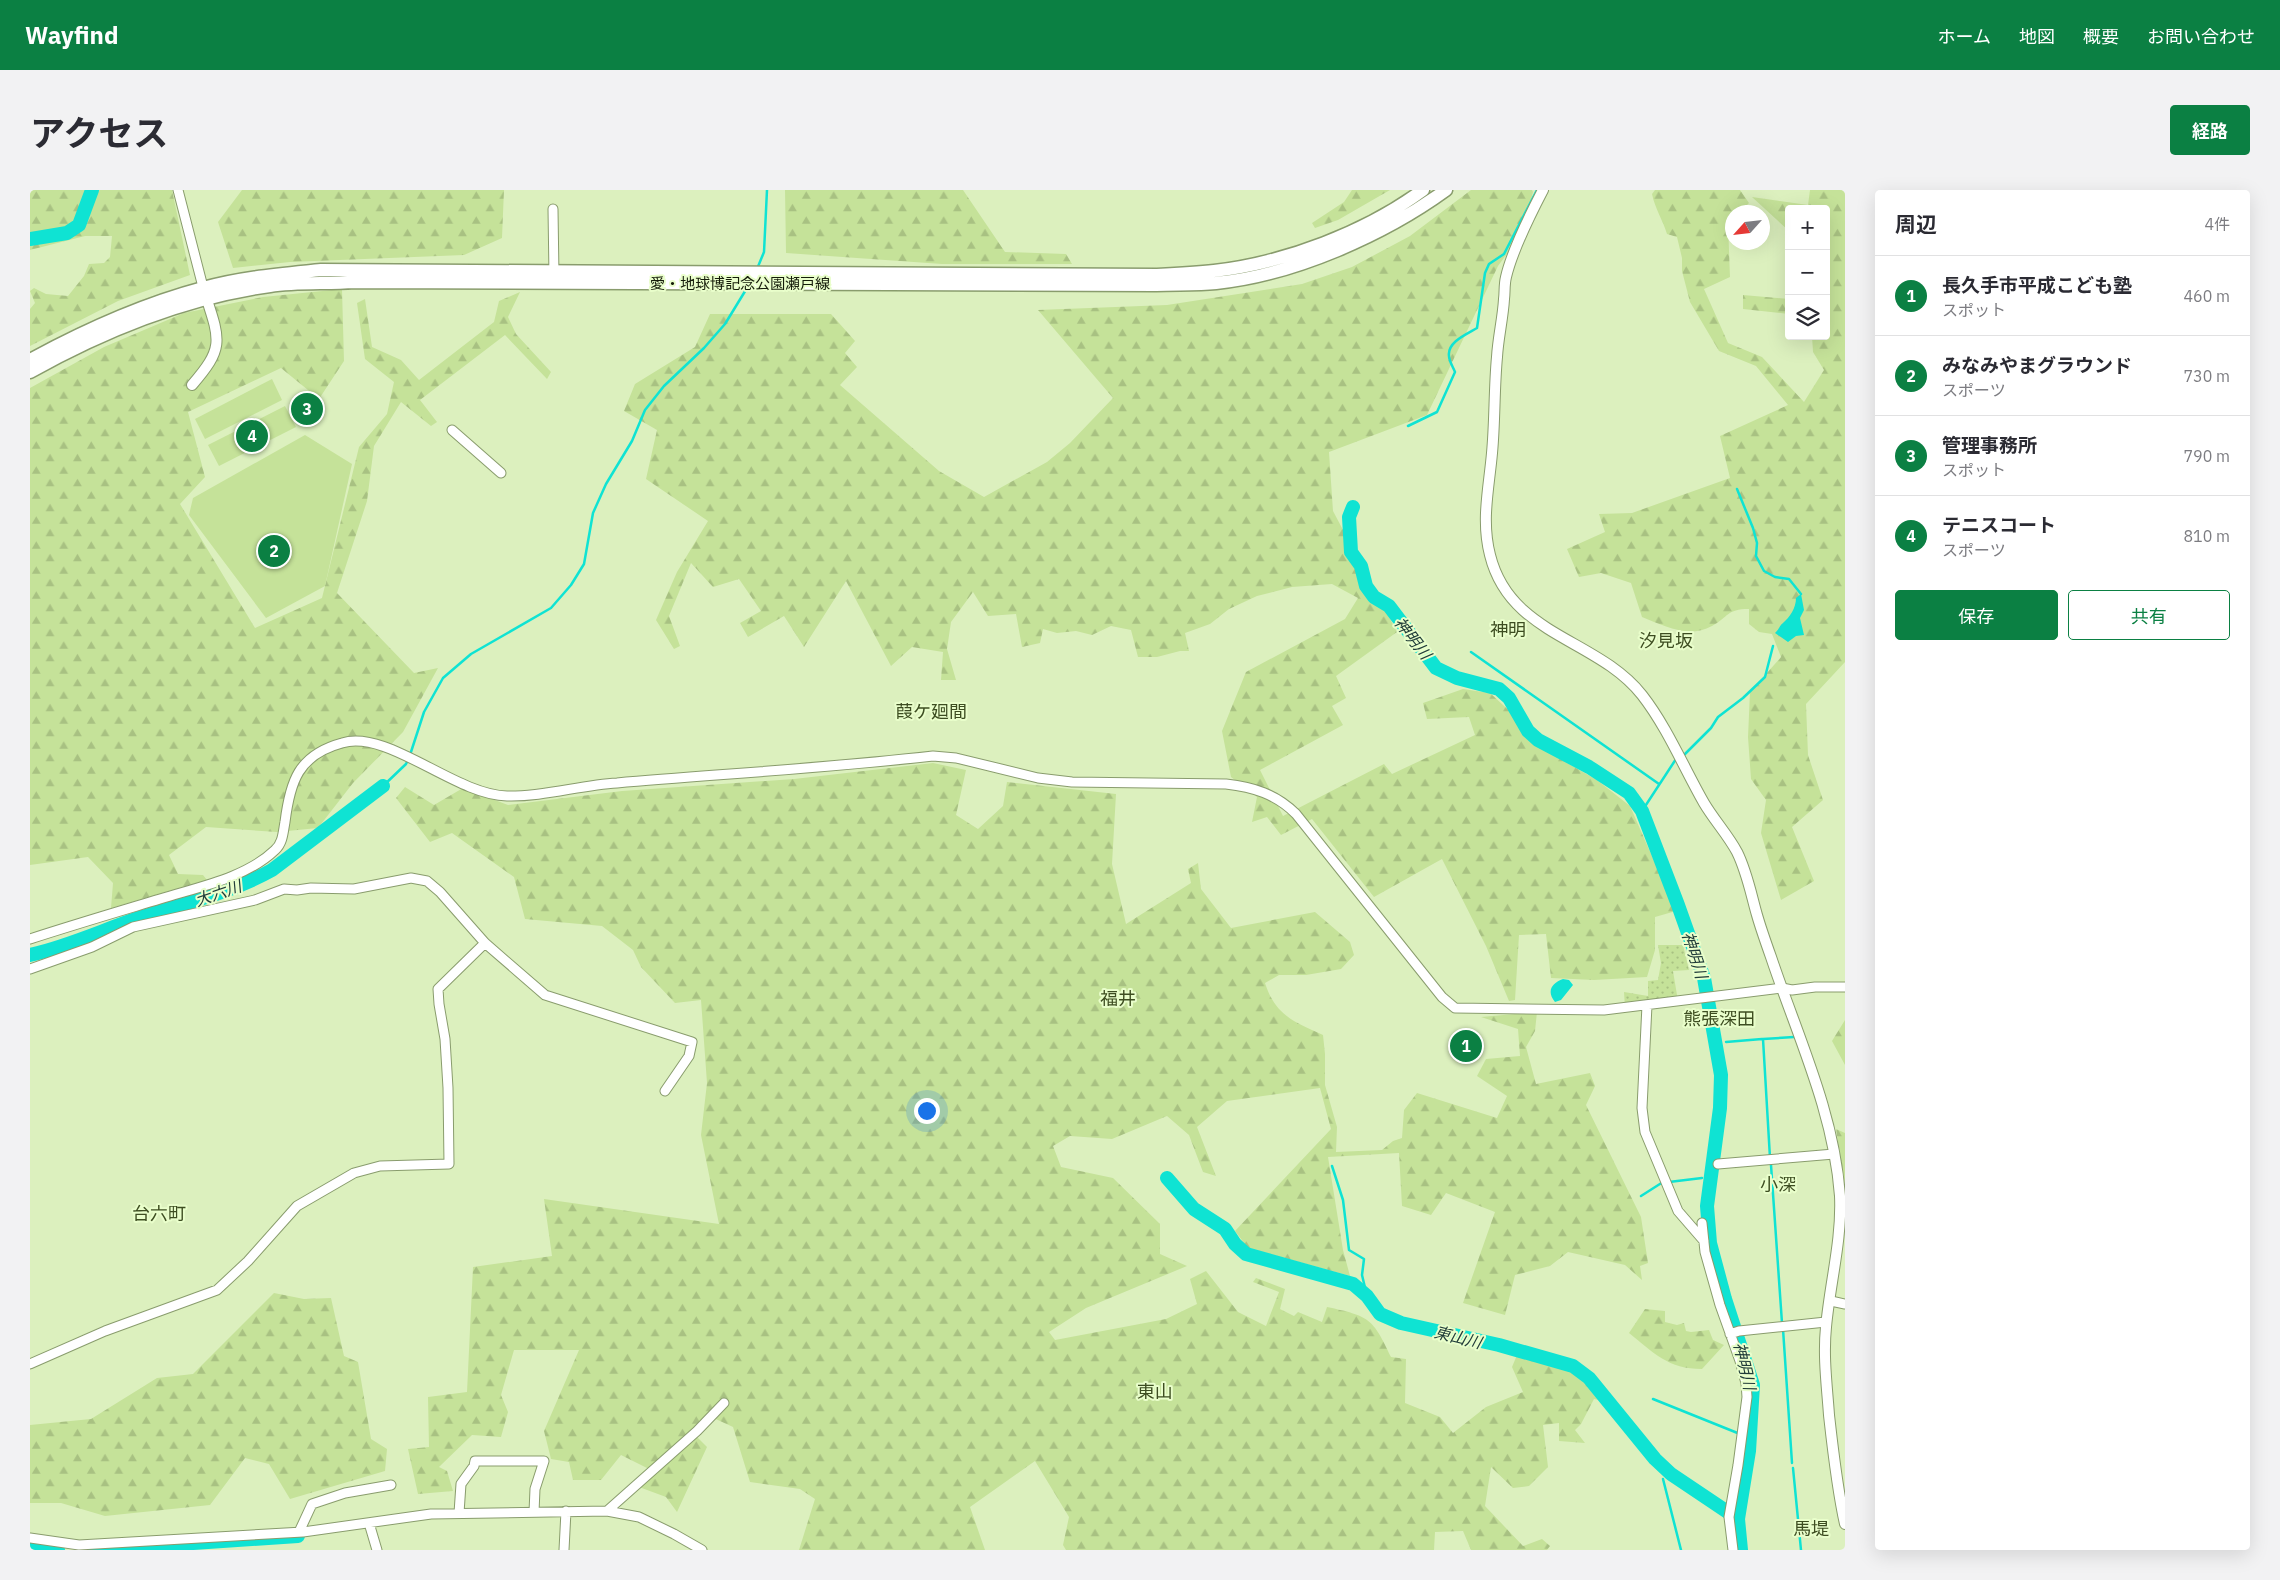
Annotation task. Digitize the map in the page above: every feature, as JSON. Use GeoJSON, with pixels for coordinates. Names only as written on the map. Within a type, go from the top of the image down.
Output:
{"type":"FeatureCollection","features":[{"type":"Feature","properties":{"kind":"main road","name":"愛・地球博記念公園瀬戸線"},"geometry":{"type":"LineString","coordinates":[[30,360],[95,326],[205,292],[272,286],[554,277],[641,279],[1157,275],[1216,271],[1290,255],[1339,238],[1388,213],[1423,190]]}},
{"type":"Feature","properties":{"kind":"main road","name":"愛・地球博記念公園瀬戸線"},"geometry":{"type":"LineString","coordinates":[[769,278],[1156,285],[1217,283],[1295,265],[1345,247],[1398,222],[1446,190]]}},
{"type":"Feature","properties":{"kind":"main road","name":"愛・地球博記念公園瀬戸線"},"geometry":{"type":"LineString","coordinates":[[30,372],[99,335],[205,292]]}},
{"type":"Feature","properties":{"kind":"street"},"geometry":{"type":"LineString","coordinates":[[178,190],[215,324],[217,346],[212,362],[192,385]]}},
{"type":"Feature","properties":{"kind":"street"},"geometry":{"type":"LineString","coordinates":[[1543,190],[1527,221],[1507,273],[1504,290],[1497,356],[1492,451],[1485,528],[1494,571],[1504,589],[1520,608],[1569,643],[1600,659],[1621,674],[1641,693],[1658,719],[1711,814],[1736,852],[1748,882],[1758,917],[1826,1115],[1834,1154],[1840,1210],[1824,1349],[1826,1377],[1841,1478],[1845,1524]]}},
{"type":"Feature","properties":{"kind":"street"},"geometry":{"type":"LineString","coordinates":[[553,209],[554,277]]}},
{"type":"Feature","properties":{"kind":"street"},"geometry":{"type":"LineString","coordinates":[[452,430],[501,473]]}},
{"type":"Feature","properties":{"kind":"street"},"geometry":{"type":"LineString","coordinates":[[30,939],[219,881],[246,869],[277,849],[282,839],[289,792],[298,771],[318,753],[342,742],[365,741],[395,752],[445,777],[488,794],[506,796],[528,796],[602,784],[933,756],[956,758],[1038,778],[1072,782],[1247,786],[1266,792],[1285,802],[1296,814],[1442,997],[1455,1008],[1604,1010],[1782,988],[1792,990],[1815,987],[1845,988]]}},
{"type":"Feature","properties":{"kind":"street"},"geometry":{"type":"LineString","coordinates":[[30,969],[92,947],[133,927],[255,900],[284,888],[297,890],[311,888],[354,889],[411,878],[427,881],[440,892],[485,943],[545,995],[692,1042],[689,1056],[665,1091]]}},
{"type":"Feature","properties":{"kind":"street"},"geometry":{"type":"LineString","coordinates":[[30,1364],[105,1331],[217,1290],[248,1260],[297,1206],[354,1173],[380,1166],[449,1164],[448,1088],[438,989],[485,943]]}},
{"type":"Feature","properties":{"kind":"street"},"geometry":{"type":"LineString","coordinates":[[1647,1005],[1642,1108],[1645,1132],[1678,1211],[1704,1242]]}},
{"type":"Feature","properties":{"kind":"street"},"geometry":{"type":"LineString","coordinates":[[1718,1164],[1834,1154]]}},
{"type":"Feature","properties":{"kind":"street"},"geometry":{"type":"LineString","coordinates":[[1702,1223],[1704,1242],[1720,1305],[1734,1333],[1746,1383],[1746,1397],[1730,1513],[1733,1550]]}},
{"type":"Feature","properties":{"kind":"street"},"geometry":{"type":"LineString","coordinates":[[1831,1301],[1845,1304]]}},
{"type":"Feature","properties":{"kind":"street"},"geometry":{"type":"LineString","coordinates":[[1734,1333],[1826,1322]]}},
{"type":"Feature","properties":{"kind":"street"},"geometry":{"type":"LineString","coordinates":[[606,1511],[697,1431],[724,1403]]}},
{"type":"Feature","properties":{"kind":"street"},"geometry":{"type":"LineString","coordinates":[[459,1513],[461,1484],[474,1466],[475,1461],[544,1461],[534,1489],[534,1512]]}},
{"type":"Feature","properties":{"kind":"street"},"geometry":{"type":"LineString","coordinates":[[299,1532],[312,1504],[345,1493],[391,1484]]}},
{"type":"Feature","properties":{"kind":"street"},"geometry":{"type":"LineString","coordinates":[[564,1550],[566,1511]]}},
{"type":"Feature","properties":{"kind":"street"},"geometry":{"type":"LineString","coordinates":[[30,1538],[79,1546],[299,1532],[431,1514],[606,1511],[639,1517],[702,1550]]}},
{"type":"Feature","properties":{"kind":"street"},"geometry":{"type":"LineString","coordinates":[[369,1523],[376,1550]]}},
{"type":"Feature","properties":{"kind":"green space"},"geometry":{"type":"Polygon","coordinates":[[[30,190],[172,190],[190,275],[118,301],[30,346],[30,309],[35,303],[30,291],[34,288],[46,294],[68,296],[84,276],[89,264],[104,263],[110,257],[112,236],[85,236],[30,250],[30,190]]]}},
{"type":"Feature","properties":{"kind":"green space"},"geometry":{"type":"Polygon","coordinates":[[[242,190],[504,190],[502,238],[464,255],[290,262],[233,268],[218,222],[242,190]]]}},
{"type":"Feature","properties":{"kind":"green space"},"geometry":{"type":"Polygon","coordinates":[[[785,190],[963,190],[1005,252],[1066,254],[1072,264],[942,264],[786,253],[785,190]]]}},
{"type":"Feature","properties":{"kind":"green space"},"geometry":{"type":"Polygon","coordinates":[[[1352,190],[1390,190],[1338,220],[1315,228],[1312,223],[1344,202],[1352,190]]]}},
{"type":"Feature","properties":{"kind":"green space"},"geometry":{"type":"Polygon","coordinates":[[[1471,190],[1532,190],[1533,192],[1523,232],[1498,266],[1427,415],[1329,452],[1333,511],[1397,632],[1336,676],[1346,698],[1332,706],[1343,725],[1260,770],[1283,816],[1384,764],[1392,774],[1475,735],[1469,717],[1427,719],[1423,703],[1463,689],[1490,693],[1515,716],[1524,735],[1560,759],[1597,780],[1630,806],[1676,911],[1655,917],[1655,950],[1647,977],[1594,980],[1551,978],[1546,934],[1519,935],[1515,1000],[1509,1001],[1486,946],[1442,859],[1374,897],[1312,819],[1281,835],[1267,817],[1252,822],[1257,797],[1231,777],[1222,731],[1246,672],[1345,619],[1358,598],[1332,584],[1292,587],[1257,596],[1229,609],[1210,624],[1185,633],[1189,651],[1180,651],[1157,657],[1138,657],[1131,630],[1111,626],[1092,635],[1076,631],[1057,633],[1043,629],[1040,643],[1022,647],[1016,614],[988,616],[973,592],[951,622],[947,649],[956,680],[941,680],[943,652],[912,647],[891,666],[846,581],[804,647],[784,616],[748,637],[740,623],[761,611],[739,579],[713,587],[691,563],[669,616],[680,646],[674,649],[656,620],[677,572],[708,521],[646,479],[657,430],[624,411],[635,384],[695,347],[710,314],[831,314],[855,341],[845,353],[857,367],[840,385],[939,471],[984,497],[1047,462],[1070,443],[1113,398],[1038,310],[1167,305],[1302,284],[1352,267],[1410,236],[1471,190]]]}},
{"type":"Feature","properties":{"kind":"green space"},"geometry":{"type":"Polygon","coordinates":[[[1655,190],[1740,190],[1749,203],[1747,205],[1725,205],[1725,250],[1729,250],[1730,277],[1704,289],[1728,343],[1762,357],[1804,402],[1824,370],[1813,352],[1812,340],[1830,340],[1830,205],[1808,205],[1810,190],[1845,190],[1845,662],[1806,704],[1808,755],[1823,800],[1792,827],[1814,881],[1781,900],[1761,833],[1766,800],[1751,779],[1748,737],[1750,692],[1781,657],[1772,634],[1759,632],[1749,624],[1749,609],[1736,610],[1712,626],[1694,631],[1677,630],[1642,617],[1631,583],[1601,573],[1579,577],[1567,549],[1605,532],[1599,514],[1632,513],[1730,478],[1720,436],[1788,405],[1756,366],[1719,351],[1690,302],[1682,271],[1682,258],[1677,237],[1667,234],[1652,194],[1655,190]]]}},
{"type":"Feature","properties":{"kind":"green space"},"geometry":{"type":"Polygon","coordinates":[[[1752,197],[1808,205],[1785,205],[1785,227],[1770,214],[1770,205],[1761,205],[1752,197]]]}},
{"type":"Feature","properties":{"kind":"green space"},"geometry":{"type":"Polygon","coordinates":[[[342,289],[344,361],[319,399],[281,368],[188,412],[205,477],[180,504],[255,628],[322,598],[359,447],[387,414],[394,382],[365,359],[357,303],[365,299],[372,347],[401,360],[419,380],[494,322],[499,301],[520,292],[508,317],[516,334],[551,372],[547,379],[505,335],[420,400],[437,422],[431,426],[401,402],[374,446],[367,501],[337,593],[414,673],[438,668],[403,732],[353,783],[318,828],[277,832],[206,827],[169,855],[178,874],[203,875],[207,880],[111,908],[113,883],[88,857],[30,865],[30,388],[104,347],[184,313],[263,297],[342,289]]]}},
{"type":"Feature","properties":{"kind":"green space"},"geometry":{"type":"Polygon","coordinates":[[[1743,295],[1785,299],[1785,314],[1743,309],[1743,295]]]}},
{"type":"Feature","properties":{"kind":"green space"},"geometry":{"type":"Polygon","coordinates":[[[272,379],[282,400],[205,439],[195,419],[272,379]]]}},
{"type":"Feature","properties":{"kind":"green space"},"geometry":{"type":"Polygon","coordinates":[[[285,406],[296,427],[219,466],[208,445],[285,406]]]}},
{"type":"Feature","properties":{"kind":"green space"},"geometry":{"type":"Polygon","coordinates":[[[305,435],[352,464],[325,586],[266,618],[189,515],[193,498],[305,435]]]}},
{"type":"Feature","properties":{"kind":"green space"},"geometry":{"type":"Polygon","coordinates":[[[933,763],[966,770],[956,815],[978,829],[1003,806],[1007,782],[1116,794],[1112,864],[1126,924],[1191,883],[1188,869],[1198,863],[1201,889],[1231,928],[1315,912],[1350,942],[1354,955],[1341,969],[1306,975],[1279,975],[1265,983],[1274,1003],[1280,1010],[1303,1026],[1323,1035],[1325,1085],[1337,1127],[1336,1152],[1382,1150],[1393,1141],[1402,1138],[1404,1110],[1417,1093],[1497,1118],[1507,1096],[1477,1076],[1486,1059],[1520,1056],[1518,1029],[1481,1017],[1537,1012],[1535,1031],[1526,1047],[1536,1084],[1590,1073],[1595,1086],[1586,1105],[1641,1217],[1648,1263],[1640,1266],[1642,1280],[1625,1265],[1568,1252],[1550,1266],[1515,1275],[1505,1315],[1463,1303],[1495,1212],[1446,1193],[1431,1215],[1402,1206],[1399,1153],[1328,1157],[1343,1250],[1350,1276],[1248,1248],[1235,1231],[1331,1129],[1320,1088],[1227,1101],[1197,1127],[1216,1176],[1203,1172],[1189,1135],[1167,1116],[1112,1139],[1070,1136],[1053,1146],[1061,1167],[1113,1178],[1160,1224],[1160,1254],[1187,1266],[1086,1308],[1049,1332],[1055,1340],[1166,1319],[1197,1304],[1190,1279],[1206,1271],[1238,1312],[1266,1326],[1279,1292],[1253,1282],[1256,1278],[1285,1289],[1280,1309],[1294,1316],[1298,1312],[1322,1322],[1327,1307],[1361,1316],[1374,1326],[1391,1357],[1406,1359],[1405,1403],[1440,1417],[1453,1433],[1486,1407],[1523,1392],[1512,1367],[1517,1355],[1521,1352],[1574,1369],[1587,1379],[1604,1401],[1594,1399],[1581,1424],[1575,1430],[1585,1443],[1559,1441],[1559,1423],[1543,1425],[1548,1467],[1529,1486],[1513,1488],[1491,1467],[1485,1506],[1523,1546],[1542,1539],[1550,1546],[1547,1550],[1471,1550],[1463,1531],[1435,1532],[1434,1550],[1066,1550],[1063,1545],[1069,1517],[1035,1461],[970,1507],[985,1550],[799,1550],[815,1499],[800,1489],[750,1482],[733,1427],[707,1415],[691,1431],[707,1447],[677,1512],[666,1497],[639,1487],[649,1469],[621,1455],[601,1480],[573,1480],[569,1462],[551,1459],[544,1431],[579,1350],[514,1350],[501,1395],[508,1412],[501,1437],[472,1435],[439,1467],[447,1471],[453,1491],[418,1494],[408,1449],[429,1447],[428,1397],[467,1392],[473,1267],[552,1256],[544,1199],[719,1224],[701,1135],[707,1083],[701,1000],[675,1003],[641,967],[633,950],[602,926],[525,919],[514,877],[452,833],[430,842],[396,798],[405,787],[434,805],[463,788],[508,805],[622,791],[794,779],[933,763]]]}},
{"type":"Feature","properties":{"kind":"green space"},"geometry":{"type":"Polygon","coordinates":[[[1658,945],[1683,945],[1689,970],[1673,971],[1678,1001],[1625,1008],[1624,992],[1648,996],[1648,981],[1658,980],[1661,963],[1658,945]]]}},
{"type":"Feature","properties":{"kind":"green space"},"geometry":{"type":"Polygon","coordinates":[[[1845,1020],[1845,1065],[1832,1041],[1845,1020]]]}},
{"type":"Feature","properties":{"kind":"green space"},"geometry":{"type":"Polygon","coordinates":[[[1836,1129],[1845,1133],[1845,1185],[1836,1129]]]}},
{"type":"Feature","properties":{"kind":"green space"},"geometry":{"type":"Polygon","coordinates":[[[274,1293],[304,1299],[331,1298],[344,1356],[358,1362],[371,1439],[387,1449],[385,1471],[290,1499],[269,1464],[245,1458],[210,1505],[105,1516],[61,1503],[30,1503],[30,1425],[91,1419],[157,1378],[193,1374],[274,1293]]]}},
{"type":"Feature","properties":{"kind":"green space"},"geometry":{"type":"Polygon","coordinates":[[[1645,1309],[1665,1311],[1665,1322],[1677,1325],[1684,1323],[1686,1331],[1709,1330],[1713,1340],[1724,1345],[1702,1369],[1671,1363],[1654,1353],[1629,1333],[1645,1309]]]}},
{"type":"Feature","properties":{"kind":"water"},"geometry":{"type":"Polygon","coordinates":[[[1801,594],[1804,610],[1800,618],[1804,635],[1796,636],[1788,642],[1775,633],[1794,609],[1796,598],[1801,594]]]}},
{"type":"Feature","properties":{"kind":"water"},"geometry":{"type":"Polygon","coordinates":[[[1563,979],[1569,980],[1573,985],[1561,1000],[1555,1002],[1552,998],[1551,988],[1563,979]]]}},
{"type":"Feature","properties":{"kind":"waterway"},"geometry":{"type":"LineString","coordinates":[[30,239],[67,233],[79,225],[92,190]]}},
{"type":"Feature","properties":{"kind":"waterway"},"geometry":{"type":"LineString","coordinates":[[757,269],[764,252],[767,190]]}},
{"type":"Feature","properties":{"kind":"waterway"},"geometry":{"type":"LineString","coordinates":[[1408,426],[1437,412],[1455,372],[1450,362],[1449,351],[1458,339],[1477,328],[1485,273],[1489,264],[1504,254],[1537,190]]}},
{"type":"Feature","properties":{"kind":"waterway"},"geometry":{"type":"LineString","coordinates":[[410,755],[424,712],[443,678],[471,654],[551,608],[571,585],[584,564],[593,513],[606,484],[632,441],[645,410],[664,386],[704,348],[725,324],[747,288]]}},
{"type":"Feature","properties":{"kind":"waterway"},"geometry":{"type":"LineString","coordinates":[[1737,489],[1753,528],[1757,543],[1756,556],[1764,571],[1775,577],[1789,579],[1801,594]]}},
{"type":"Feature","properties":{"kind":"waterway","name":"神明川"},"geometry":{"type":"LineString","coordinates":[[1353,507],[1349,517],[1351,552],[1361,566],[1366,586],[1374,597],[1389,606],[1436,668],[1457,678],[1499,689],[1509,698],[1528,731],[1538,740],[1589,767],[1629,793],[1642,811],[1678,905],[1704,978],[1721,1075],[1720,1108],[1707,1206],[1710,1243],[1725,1299],[1753,1385],[1749,1451],[1738,1519],[1741,1550]]}},
{"type":"Feature","properties":{"kind":"waterway"},"geometry":{"type":"LineString","coordinates":[[1683,756],[1711,728],[1718,717],[1743,698],[1765,677],[1773,646]]}},
{"type":"Feature","properties":{"kind":"waterway"},"geometry":{"type":"LineString","coordinates":[[1471,652],[1659,784]]}},
{"type":"Feature","properties":{"kind":"waterway"},"geometry":{"type":"LineString","coordinates":[[1642,811],[1676,759]]}},
{"type":"Feature","properties":{"kind":"waterway"},"geometry":{"type":"LineString","coordinates":[[383,786],[408,760]]}},
{"type":"Feature","properties":{"kind":"waterway","name":"大六川"},"geometry":{"type":"LineString","coordinates":[[30,955],[58,948],[139,918],[224,891],[256,878],[272,870],[383,786]]}},
{"type":"Feature","properties":{"kind":"waterway"},"geometry":{"type":"LineString","coordinates":[[1770,1158],[1763,1039],[1794,1037]]}},
{"type":"Feature","properties":{"kind":"waterway"},"geometry":{"type":"LineString","coordinates":[[1726,1042],[1762,1039]]}},
{"type":"Feature","properties":{"kind":"waterway"},"geometry":{"type":"LineString","coordinates":[[1771,1165],[1782,1323]]}},
{"type":"Feature","properties":{"kind":"waterway"},"geometry":{"type":"LineString","coordinates":[[1332,1166],[1343,1200],[1349,1250],[1364,1259],[1362,1275],[1367,1296]]}},
{"type":"Feature","properties":{"kind":"waterway","name":"東山川"},"geometry":{"type":"LineString","coordinates":[[1167,1178],[1194,1209],[1225,1229],[1235,1244],[1246,1254],[1353,1284],[1367,1296],[1380,1314],[1401,1323],[1499,1345],[1573,1366],[1589,1378],[1655,1459],[1671,1474],[1738,1519]]}},
{"type":"Feature","properties":{"kind":"waterway"},"geometry":{"type":"LineString","coordinates":[[1669,1182],[1702,1178]]}},
{"type":"Feature","properties":{"kind":"waterway"},"geometry":{"type":"LineString","coordinates":[[1641,1196],[1663,1182]]}},
{"type":"Feature","properties":{"kind":"waterway"},"geometry":{"type":"LineString","coordinates":[[1783,1329],[1792,1463]]}},
{"type":"Feature","properties":{"kind":"waterway"},"geometry":{"type":"LineString","coordinates":[[1653,1399],[1740,1434]]}},
{"type":"Feature","properties":{"kind":"waterway"},"geometry":{"type":"LineString","coordinates":[[1793,1468],[1801,1550]]}},
{"type":"Feature","properties":{"kind":"waterway"},"geometry":{"type":"LineString","coordinates":[[1663,1479],[1681,1550]]}},
{"type":"Feature","properties":{"kind":"waterway"},"geometry":{"type":"LineString","coordinates":[[89,1550],[298,1536]]}},
{"type":"Feature","properties":{"kind":"waterway"},"geometry":{"type":"LineString","coordinates":[[30,1545],[58,1550]]}},
{"type":"Feature","properties":{"kind":"place","name":"管理事務所"},"geometry":{"type":"Point","coordinates":[307,409]}},
{"type":"Feature","properties":{"kind":"place","name":"テニスコート"},"geometry":{"type":"Point","coordinates":[252,436]}},
{"type":"Feature","properties":{"kind":"place","name":"みなみやまグラウンド"},"geometry":{"type":"Point","coordinates":[274,551]}},
{"type":"Feature","properties":{"kind":"place","name":"長久手市平成こども塾"},"geometry":{"type":"Point","coordinates":[1466,1046]}},
{"type":"Feature","properties":{"kind":"district","name":"神明"},"geometry":{"type":"Point","coordinates":[1508,630]}},
{"type":"Feature","properties":{"kind":"district","name":"汐見坂"},"geometry":{"type":"Point","coordinates":[1666,641]}},
{"type":"Feature","properties":{"kind":"district","name":"葭ケ廻間"},"geometry":{"type":"Point","coordinates":[931,712]}},
{"type":"Feature","properties":{"kind":"district","name":"福井"},"geometry":{"type":"Point","coordinates":[1118,999]}},
{"type":"Feature","properties":{"kind":"district","name":"熊張深田"},"geometry":{"type":"Point","coordinates":[1719,1019]}},
{"type":"Feature","properties":{"kind":"district","name":"小深"},"geometry":{"type":"Point","coordinates":[1778,1185]}},
{"type":"Feature","properties":{"kind":"district","name":"台六町"},"geometry":{"type":"Point","coordinates":[159,1214]}},
{"type":"Feature","properties":{"kind":"district","name":"東山"},"geometry":{"type":"Point","coordinates":[1155,1392]}},
{"type":"Feature","properties":{"kind":"district","name":"馬堤"},"geometry":{"type":"Point","coordinates":[1811,1529]}}]}
